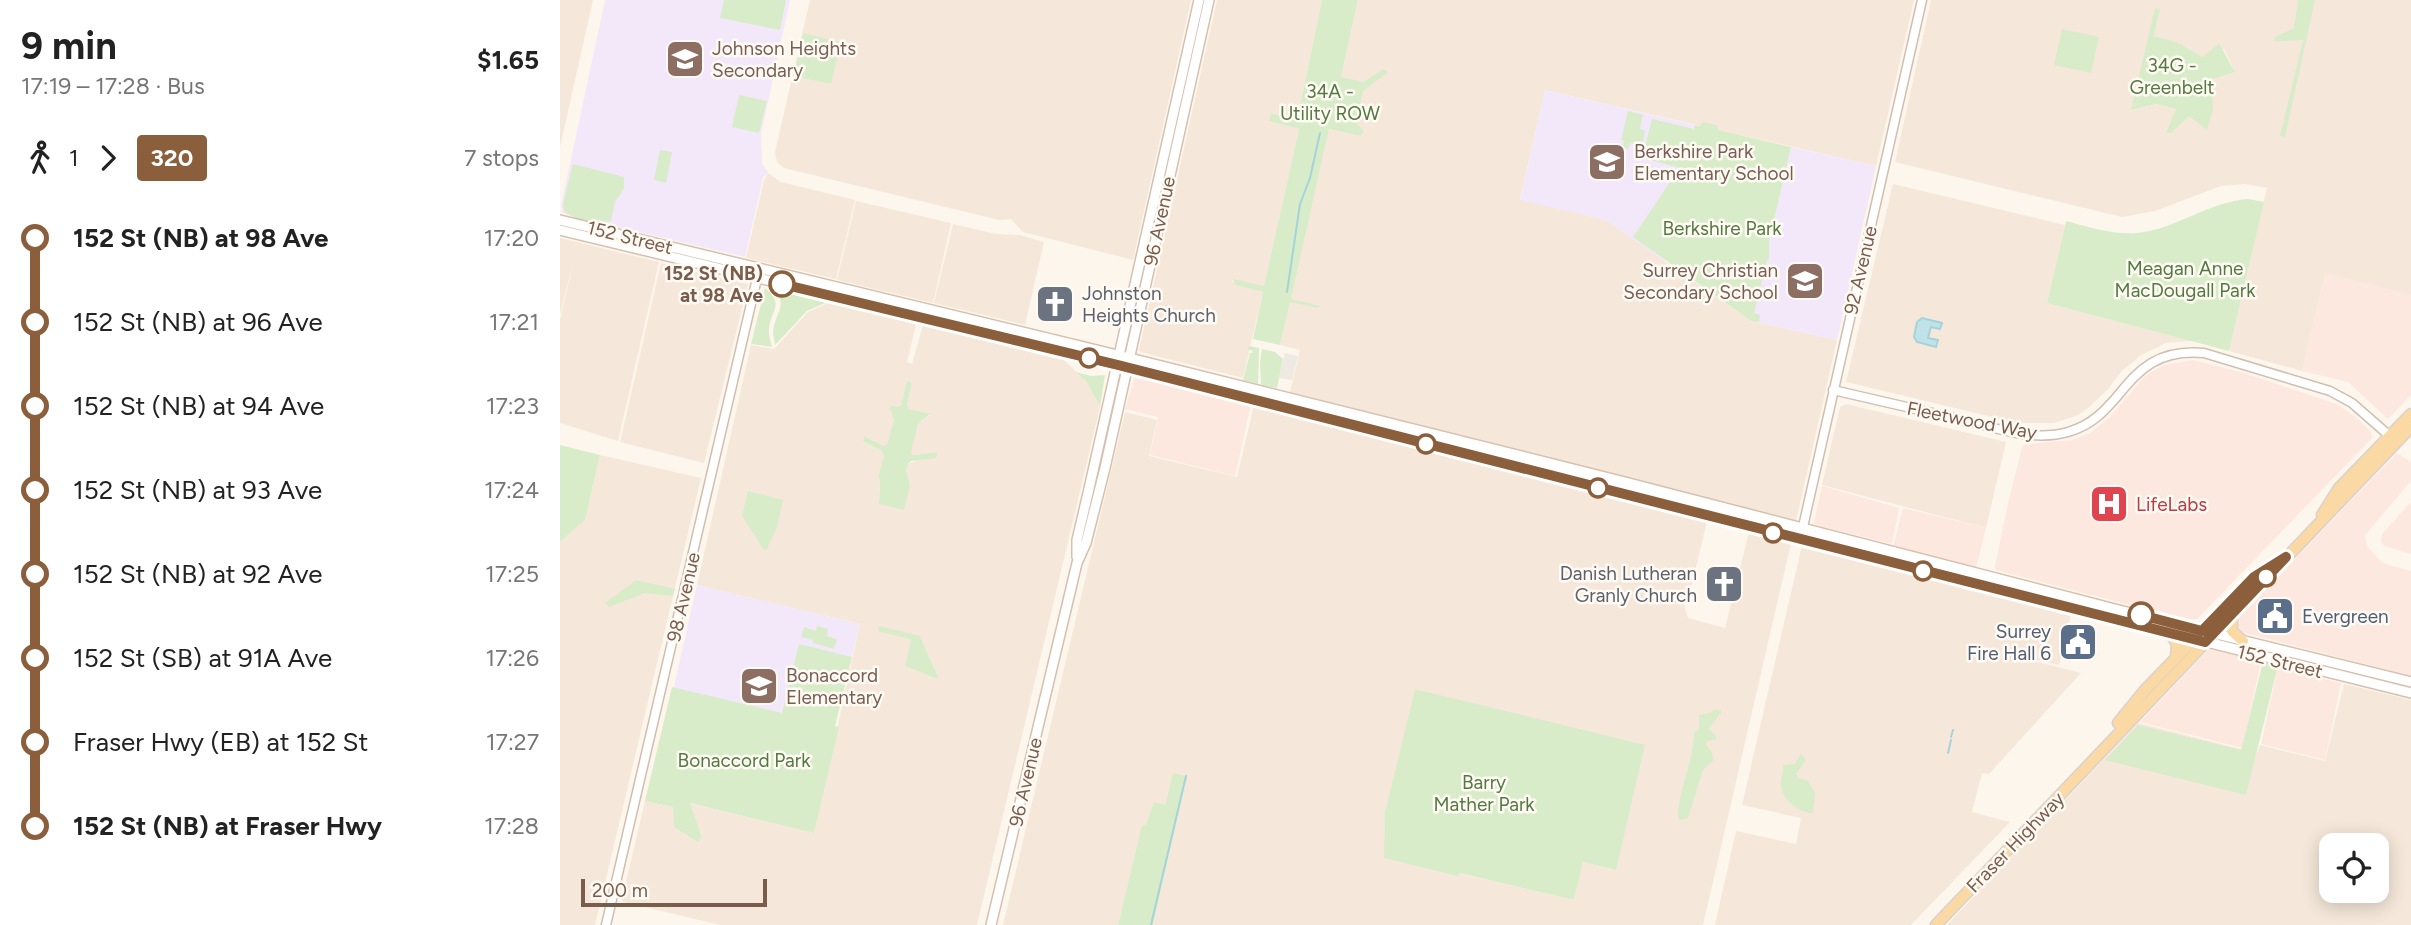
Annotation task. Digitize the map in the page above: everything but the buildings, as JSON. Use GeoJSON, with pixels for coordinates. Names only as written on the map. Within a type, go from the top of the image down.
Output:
{"type":"FeatureCollection","features":[{"type":"Feature","properties":{"kind":"main road","name":"96 Avenue"},"geometry":{"type":"LineString","coordinates":[[992,924],[1077,563],[1086,543],[1161,165],[1199,0]]}},
{"type":"Feature","properties":{"kind":"main road","name":"96 Avenue"},"geometry":{"type":"LineString","coordinates":[[1124,361],[1209,0]]}},
{"type":"Feature","properties":{"kind":"main road"},"geometry":{"type":"LineString","coordinates":[[1161,165],[1168,178]]}},
{"type":"Feature","properties":{"kind":"main road","name":"152 Street"},"geometry":{"type":"LineString","coordinates":[[560,220],[758,273]]}},
{"type":"Feature","properties":{"kind":"main road","name":"152 Street"},"geometry":{"type":"LineString","coordinates":[[560,230],[758,273],[1124,361],[1249,388],[1802,528],[2199,641],[2411,692]]}},
{"type":"Feature","properties":{"kind":"main road","name":"152 Street"},"geometry":{"type":"LineString","coordinates":[[1124,361],[1240,396],[1800,540],[2081,606],[2207,632],[2411,682]]}},
{"type":"Feature","properties":{"kind":"main road"},"geometry":{"type":"LineString","coordinates":[[1240,396],[1249,388]]}},
{"type":"Feature","properties":{"kind":"main road","name":"Fraser Highway"},"geometry":{"type":"LineString","coordinates":[[2207,632],[2232,614],[2315,528],[2393,439],[2411,414]]}},
{"type":"Feature","properties":{"kind":"main road","name":"Fraser Highway"},"geometry":{"type":"LineString","coordinates":[[2393,439],[2411,427]]}},
{"type":"Feature","properties":{"kind":"main road","name":"Fraser Highway"},"geometry":{"type":"LineString","coordinates":[[1936,925],[2094,758],[2254,577],[2286,557]]}},
{"type":"Feature","properties":{"kind":"main road"},"geometry":{"type":"LineString","coordinates":[[2232,614],[2232,631],[2243,641]]}},
{"type":"Feature","properties":{"kind":"main road"},"geometry":{"type":"LineString","coordinates":[[2170,633],[2177,644],[2176,658]]}},
{"type":"Feature","properties":{"kind":"main road","name":"Fraser Highway"},"geometry":{"type":"LineString","coordinates":[[2094,758],[2112,730],[2144,691],[2176,658],[2199,641]]}},
{"type":"Feature","properties":{"kind":"street","name":"92 Avenue"},"geometry":{"type":"LineString","coordinates":[[1800,540],[1922,0]]}},
{"type":"Feature","properties":{"kind":"street","name":"98 Avenue"},"geometry":{"type":"LineString","coordinates":[[606,925],[758,273]]}},
{"type":"Feature","properties":{"kind":"street","name":"Fleetwood Way"},"geometry":{"type":"LineString","coordinates":[[1833,390],[2016,433],[2058,434],[2078,428],[2100,415],[2136,374],[2156,360],[2176,354],[2204,353],[2330,391],[2353,404],[2393,439]]}},
{"type":"Feature","properties":{"kind":"shaded area"},"geometry":{"type":"Polygon","coordinates":[[[560,0],[593,0],[560,147],[560,0]]]}},
{"type":"Feature","properties":{"kind":"shaded area","name":"Johnson Heights Secondary"},"geometry":{"type":"Polygon","coordinates":[[[605,0],[790,0],[761,134],[762,164],[768,172],[763,178],[745,257],[562,212],[561,206],[605,0]]]}},
{"type":"Feature","properties":{"kind":"shaded area"},"geometry":{"type":"Polygon","coordinates":[[[810,0],[1191,0],[1133,260],[1023,232],[1011,219],[999,220],[784,168],[777,162],[775,152],[810,0]]]}},
{"type":"Feature","properties":{"kind":"shaded area"},"geometry":{"type":"Polygon","coordinates":[[[1217,0],[1322,0],[1297,120],[1272,113],[1269,121],[1299,129],[1264,287],[1232,280],[1235,285],[1263,292],[1243,378],[1139,350],[1217,0]]]}},
{"type":"Feature","properties":{"kind":"shaded area"},"geometry":{"type":"Polygon","coordinates":[[[1358,0],[1914,0],[1876,166],[1545,90],[1520,199],[1606,220],[1751,321],[1837,340],[1796,521],[1290,392],[1300,350],[1280,345],[1329,129],[1361,136],[1364,131],[1356,122],[1364,83],[1341,77],[1358,0]]]}},
{"type":"Feature","properties":{"kind":"shaded area"},"geometry":{"type":"Polygon","coordinates":[[[1931,0],[2411,0],[2411,295],[2325,274],[2302,371],[2229,351],[2267,188],[2245,184],[2221,186],[2155,211],[2122,217],[1895,162],[1931,0]],[[2160,10],[2132,110],[2157,104],[2177,109],[2166,131],[2213,89],[2211,80],[2235,72],[2224,49],[2203,57],[2177,42],[2154,36],[2160,10]]]}},
{"type":"Feature","properties":{"kind":"shaded area","name":"Berkshire Park Elementary School"},"geometry":{"type":"Polygon","coordinates":[[[1545,90],[1695,125],[1664,261],[1606,220],[1520,200],[1545,90]]]}},
{"type":"Feature","properties":{"kind":"shaded area","name":"Surrey Christian Secondary School"},"geometry":{"type":"Polygon","coordinates":[[[1791,147],[1876,166],[1837,340],[1751,321],[1791,147]]]}},
{"type":"Feature","properties":{"kind":"shaded area"},"geometry":{"type":"Polygon","coordinates":[[[768,173],[781,182],[855,200],[836,279],[746,258],[764,180],[768,173]]]}},
{"type":"Feature","properties":{"kind":"shaded area"},"geometry":{"type":"Polygon","coordinates":[[[1893,184],[2065,225],[2047,303],[2192,341],[2166,343],[2141,355],[2122,371],[2087,409],[2054,423],[2018,423],[1846,382],[1893,184]]]}},
{"type":"Feature","properties":{"kind":"shaded area"},"geometry":{"type":"Polygon","coordinates":[[[856,201],[951,223],[933,303],[837,280],[856,201]]]}},
{"type":"Feature","properties":{"kind":"shaded area"},"geometry":{"type":"Polygon","coordinates":[[[953,224],[996,234],[1020,235],[1044,242],[1025,325],[934,303],[953,224]]]}},
{"type":"Feature","properties":{"kind":"shaded area"},"geometry":{"type":"Polygon","coordinates":[[[560,238],[659,262],[618,441],[560,423],[560,320],[574,259],[560,315],[560,238]]]}},
{"type":"Feature","properties":{"kind":"shaded area"},"geometry":{"type":"Polygon","coordinates":[[[661,263],[748,284],[704,463],[620,442],[661,263]]]}},
{"type":"Feature","properties":{"kind":"shaded area"},"geometry":{"type":"Polygon","coordinates":[[[2325,273],[2411,295],[2411,395],[2388,419],[2348,382],[2302,371],[2325,273]]]}},
{"type":"Feature","properties":{"kind":"shaded area"},"geometry":{"type":"Polygon","coordinates":[[[828,303],[914,323],[916,325],[907,362],[912,364],[923,325],[1063,359],[1086,381],[1100,407],[977,925],[720,925],[624,902],[622,899],[645,801],[673,807],[697,841],[702,836],[689,803],[814,833],[860,624],[697,585],[751,345],[774,349],[808,312],[828,303]],[[907,382],[901,405],[890,405],[894,420],[887,444],[884,446],[864,436],[863,441],[882,451],[884,455],[878,477],[879,504],[910,485],[906,470],[908,464],[936,452],[913,455],[910,453],[918,424],[930,415],[909,409],[907,405],[912,383],[907,382]],[[920,636],[911,639],[905,666],[937,679],[938,677],[920,636]]]}},
{"type":"Feature","properties":{"kind":"shaded area"},"geometry":{"type":"Polygon","coordinates":[[[1285,353],[1298,356],[1292,380],[1279,378],[1285,353]]]}},
{"type":"Feature","properties":{"kind":"shaded area"},"geometry":{"type":"Polygon","coordinates":[[[2193,360],[2244,373],[2337,404],[2358,419],[2371,432],[2372,438],[2197,619],[2149,610],[1996,570],[2009,499],[2025,444],[2072,440],[2090,433],[2109,418],[2145,376],[2164,365],[2193,360]]]}},
{"type":"Feature","properties":{"kind":"shaded area"},"geometry":{"type":"Polygon","coordinates":[[[1135,377],[1251,404],[1235,476],[1150,455],[1158,417],[1125,409],[1135,377]]]}},
{"type":"Feature","properties":{"kind":"shaded area"},"geometry":{"type":"Polygon","coordinates":[[[1846,404],[2006,442],[1986,528],[1822,485],[1840,407],[1846,404]]]}},
{"type":"Feature","properties":{"kind":"shaded area"},"geometry":{"type":"Polygon","coordinates":[[[1254,405],[1707,521],[1689,596],[1683,600],[1688,618],[1725,628],[1749,532],[1791,543],[1703,925],[1153,925],[1187,776],[1173,773],[1165,805],[1142,826],[1118,925],[1003,925],[1125,412],[1157,420],[1149,456],[1237,477],[1254,405]],[[1415,689],[1459,873],[1574,900],[1583,862],[1615,870],[1530,718],[1415,689]]]}},
{"type":"Feature","properties":{"kind":"shaded area"},"geometry":{"type":"Polygon","coordinates":[[[2397,453],[2411,462],[2411,481],[2365,535],[2367,546],[2382,563],[2411,571],[2411,676],[2242,632],[2238,626],[2239,617],[2397,453]]]}},
{"type":"Feature","properties":{"kind":"shaded area"},"geometry":{"type":"Polygon","coordinates":[[[600,455],[701,478],[595,925],[560,925],[560,542],[585,520],[600,455]]]}},
{"type":"Feature","properties":{"kind":"shaded area"},"geometry":{"type":"Polygon","coordinates":[[[1822,486],[1899,508],[1892,544],[1816,525],[1814,523],[1822,486]]]}},
{"type":"Feature","properties":{"kind":"shaded area"},"geometry":{"type":"Polygon","coordinates":[[[2411,502],[2411,554],[2384,546],[2381,541],[2382,534],[2411,502]]]}},
{"type":"Feature","properties":{"kind":"shaded area"},"geometry":{"type":"Polygon","coordinates":[[[1903,508],[1986,528],[1976,568],[1893,547],[1903,508]]]}},
{"type":"Feature","properties":{"kind":"shaded area"},"geometry":{"type":"Polygon","coordinates":[[[1802,545],[2071,614],[2059,665],[1995,651],[2081,673],[1989,774],[1982,773],[1972,812],[2010,822],[1911,925],[1715,925],[1736,831],[1796,844],[1801,818],[1742,805],[1802,545]]]}},
{"type":"Feature","properties":{"kind":"shaded area","name":"Bonaccord Elementary"},"geometry":{"type":"Polygon","coordinates":[[[697,585],[860,624],[810,824],[651,787],[697,585]]]}},
{"type":"Feature","properties":{"kind":"shaded area"},"geometry":{"type":"Polygon","coordinates":[[[2209,649],[2261,662],[2242,748],[2140,722],[2209,649]]]}},
{"type":"Feature","properties":{"kind":"shaded area"},"geometry":{"type":"Polygon","coordinates":[[[2278,667],[2341,683],[2325,760],[2261,744],[2278,667]]]}},
{"type":"Feature","properties":{"kind":"shaded area"},"geometry":{"type":"Polygon","coordinates":[[[2344,684],[2411,700],[2411,925],[1947,925],[2138,723],[2257,753],[2260,745],[2325,761],[2344,684]]]}},
{"type":"Feature","properties":{"kind":"green space"},"geometry":{"type":"Polygon","coordinates":[[[724,0],[786,0],[780,30],[720,18],[724,0]]]}},
{"type":"Feature","properties":{"kind":"green space","name":"34A - Utility ROW"},"geometry":{"type":"Polygon","coordinates":[[[1322,0],[1358,0],[1341,77],[1364,82],[1383,69],[1388,72],[1363,91],[1356,122],[1364,131],[1361,136],[1329,129],[1291,299],[1320,306],[1318,308],[1290,302],[1280,345],[1253,339],[1263,292],[1235,285],[1233,279],[1264,286],[1299,129],[1269,121],[1271,113],[1297,120],[1322,0]]]}},
{"type":"Feature","properties":{"kind":"green space"},"geometry":{"type":"Polygon","coordinates":[[[2298,0],[2315,0],[2285,137],[2280,136],[2303,40],[2274,41],[2275,37],[2294,28],[2298,0]]]}},
{"type":"Feature","properties":{"kind":"green space","name":"34G - Greenbelt"},"geometry":{"type":"Polygon","coordinates":[[[2155,8],[2160,9],[2154,36],[2177,42],[2203,57],[2219,43],[2235,72],[2211,80],[2213,109],[2207,130],[2189,116],[2171,133],[2166,132],[2176,109],[2157,104],[2131,110],[2155,8]]]}},
{"type":"Feature","properties":{"kind":"green space"},"geometry":{"type":"Polygon","coordinates":[[[2062,29],[2099,37],[2091,73],[2054,65],[2062,29]]]}},
{"type":"Feature","properties":{"kind":"green space"},"geometry":{"type":"Polygon","coordinates":[[[803,33],[841,42],[831,84],[794,76],[803,33]]]}},
{"type":"Feature","properties":{"kind":"green space"},"geometry":{"type":"Polygon","coordinates":[[[739,95],[767,101],[759,133],[732,127],[739,95]]]}},
{"type":"Feature","properties":{"kind":"green space"},"geometry":{"type":"Polygon","coordinates":[[[1628,111],[1643,115],[1640,129],[1645,131],[1642,146],[1630,143],[1628,149],[1622,147],[1624,141],[1621,140],[1628,111]]]}},
{"type":"Feature","properties":{"kind":"green space","name":"Berkshire Park"},"geometry":{"type":"Polygon","coordinates":[[[1652,119],[1694,129],[1695,125],[1699,126],[1703,122],[1716,125],[1719,130],[1791,147],[1769,242],[1769,259],[1754,313],[1760,315],[1759,322],[1751,321],[1633,237],[1674,176],[1682,181],[1685,169],[1642,158],[1652,119]]]}},
{"type":"Feature","properties":{"kind":"green space"},"geometry":{"type":"Polygon","coordinates":[[[660,150],[672,152],[666,183],[654,180],[660,150]]]}},
{"type":"Feature","properties":{"kind":"green space"},"geometry":{"type":"Polygon","coordinates":[[[573,164],[624,177],[624,189],[615,202],[611,221],[586,221],[564,211],[563,204],[573,164]]]}},
{"type":"Feature","properties":{"kind":"green space","name":"Meagan Anne MacDougall Park"},"geometry":{"type":"Polygon","coordinates":[[[2248,199],[2264,202],[2229,351],[2047,303],[2066,221],[2110,232],[2137,233],[2151,231],[2219,205],[2248,199]]]}},
{"type":"Feature","properties":{"kind":"green space"},"geometry":{"type":"Polygon","coordinates":[[[765,288],[776,303],[769,331],[772,347],[751,344],[765,288]]]}},
{"type":"Feature","properties":{"kind":"green space"},"geometry":{"type":"Polygon","coordinates":[[[772,288],[827,302],[807,311],[775,345],[773,328],[781,303],[772,288]]]}},
{"type":"Feature","properties":{"kind":"green space"},"geometry":{"type":"Polygon","coordinates":[[[1249,346],[1259,348],[1258,384],[1243,380],[1250,353],[1253,351],[1248,349],[1249,346]]]}},
{"type":"Feature","properties":{"kind":"green space"},"geometry":{"type":"Polygon","coordinates":[[[1262,349],[1275,352],[1283,359],[1277,388],[1261,385],[1262,349]]]}},
{"type":"Feature","properties":{"kind":"green space"},"geometry":{"type":"Polygon","coordinates":[[[1076,372],[1091,376],[1105,375],[1100,406],[1086,381],[1076,372]]]}},
{"type":"Feature","properties":{"kind":"green space"},"geometry":{"type":"Polygon","coordinates":[[[907,381],[912,383],[907,405],[909,409],[930,414],[918,424],[911,453],[937,452],[936,458],[911,461],[908,464],[906,470],[910,485],[904,510],[879,504],[878,477],[884,455],[882,451],[863,441],[864,436],[884,446],[887,444],[894,420],[889,405],[901,405],[907,381]]]}},
{"type":"Feature","properties":{"kind":"green space"},"geometry":{"type":"Polygon","coordinates":[[[560,445],[600,455],[585,520],[560,542],[560,445]]]}},
{"type":"Feature","properties":{"kind":"green space"},"geometry":{"type":"Polygon","coordinates":[[[748,491],[783,500],[777,527],[767,549],[764,550],[742,516],[748,491]]]}},
{"type":"Feature","properties":{"kind":"green space"},"geometry":{"type":"Polygon","coordinates":[[[636,580],[675,589],[673,596],[645,593],[609,607],[605,603],[636,580]]]}},
{"type":"Feature","properties":{"kind":"green space"},"geometry":{"type":"Polygon","coordinates":[[[817,626],[828,629],[827,636],[837,639],[834,649],[801,637],[804,627],[816,631],[817,626]]]}},
{"type":"Feature","properties":{"kind":"green space"},"geometry":{"type":"Polygon","coordinates":[[[879,626],[920,636],[937,679],[905,666],[911,639],[878,631],[879,626]]]}},
{"type":"Feature","properties":{"kind":"green space","name":"Bonaccord Park"},"geometry":{"type":"Polygon","coordinates":[[[799,644],[852,657],[814,833],[690,803],[702,837],[698,842],[674,827],[673,807],[645,801],[672,687],[782,713],[799,644]]]}},
{"type":"Feature","properties":{"kind":"green space"},"geometry":{"type":"Polygon","coordinates":[[[2263,662],[2278,666],[2246,795],[2105,760],[2138,725],[2241,750],[2263,662]]]}},
{"type":"Feature","properties":{"kind":"green space","name":"Barry Mather Park"},"geometry":{"type":"Polygon","coordinates":[[[1415,689],[1645,745],[1616,870],[1583,862],[1574,900],[1384,858],[1385,813],[1415,689]]]}},
{"type":"Feature","properties":{"kind":"green space"},"geometry":{"type":"Polygon","coordinates":[[[1715,709],[1722,711],[1709,729],[1717,737],[1707,741],[1706,745],[1712,752],[1713,761],[1703,770],[1688,818],[1678,819],[1694,733],[1699,728],[1699,715],[1715,709]]]}},
{"type":"Feature","properties":{"kind":"green space"},"geometry":{"type":"Polygon","coordinates":[[[1801,753],[1806,760],[1796,774],[1808,781],[1815,793],[1813,813],[1791,804],[1782,789],[1783,765],[1795,764],[1801,753]]]}},
{"type":"Feature","properties":{"kind":"green space"},"geometry":{"type":"Polygon","coordinates":[[[1173,773],[1187,776],[1153,925],[1118,925],[1142,825],[1146,825],[1154,802],[1165,805],[1173,773]]]}},
{"type":"Feature","properties":{"kind":"water"},"geometry":{"type":"Polygon","coordinates":[[[1922,318],[1942,323],[1940,329],[1931,327],[1928,338],[1938,340],[1936,347],[1917,342],[1914,337],[1917,322],[1922,318]]]}},
{"type":"Feature","properties":{"kind":"waterway"},"geometry":{"type":"LineString","coordinates":[[1287,292],[1300,204],[1310,178],[1320,133]]}},
{"type":"Feature","properties":{"kind":"waterway"},"geometry":{"type":"LineString","coordinates":[[1951,737],[1953,730]]}},
{"type":"Feature","properties":{"kind":"waterway"},"geometry":{"type":"LineString","coordinates":[[1948,753],[1951,740]]}},
{"type":"Feature","properties":{"kind":"waterway"},"geometry":{"type":"LineString","coordinates":[[1151,925],[1186,776]]}},
{"type":"Feature","properties":{"kind":"bus line","name":"320"},"geometry":{"type":"LineString","coordinates":[[782,284],[1118,365],[2205,642],[2286,557],[2254,577],[2202,631],[2141,615]]}},
{"type":"Feature","properties":{"kind":"place","name":"Johnson Heights Secondary"},"geometry":{"type":"Point","coordinates":[685,59]}},
{"type":"Feature","properties":{"kind":"place","name":"Berkshire Park Elementary School"},"geometry":{"type":"Point","coordinates":[1607,162]}},
{"type":"Feature","properties":{"kind":"place","name":"Surrey Christian Secondary School"},"geometry":{"type":"Point","coordinates":[1805,281]}},
{"type":"Feature","properties":{"kind":"place","name":"152 St (NB) at 98 Ave"},"geometry":{"type":"Point","coordinates":[782,284]}},
{"type":"Feature","properties":{"kind":"place","name":"Johnston Heights Church"},"geometry":{"type":"Point","coordinates":[1055,304]}},
{"type":"Feature","properties":{"kind":"place","name":"LifeLabs"},"geometry":{"type":"Point","coordinates":[2109,504]}},
{"type":"Feature","properties":{"kind":"place","name":"Danish Lutheran Granly Church"},"geometry":{"type":"Point","coordinates":[1724,584]}},
{"type":"Feature","properties":{"kind":"place","name":"Evergreen"},"geometry":{"type":"Point","coordinates":[2275,616]}},
{"type":"Feature","properties":{"kind":"place","name":"Surrey Fire Hall 6"},"geometry":{"type":"Point","coordinates":[2078,642]}},
{"type":"Feature","properties":{"kind":"place","name":"Bonaccord Elementary"},"geometry":{"type":"Point","coordinates":[759,686]}}]}
